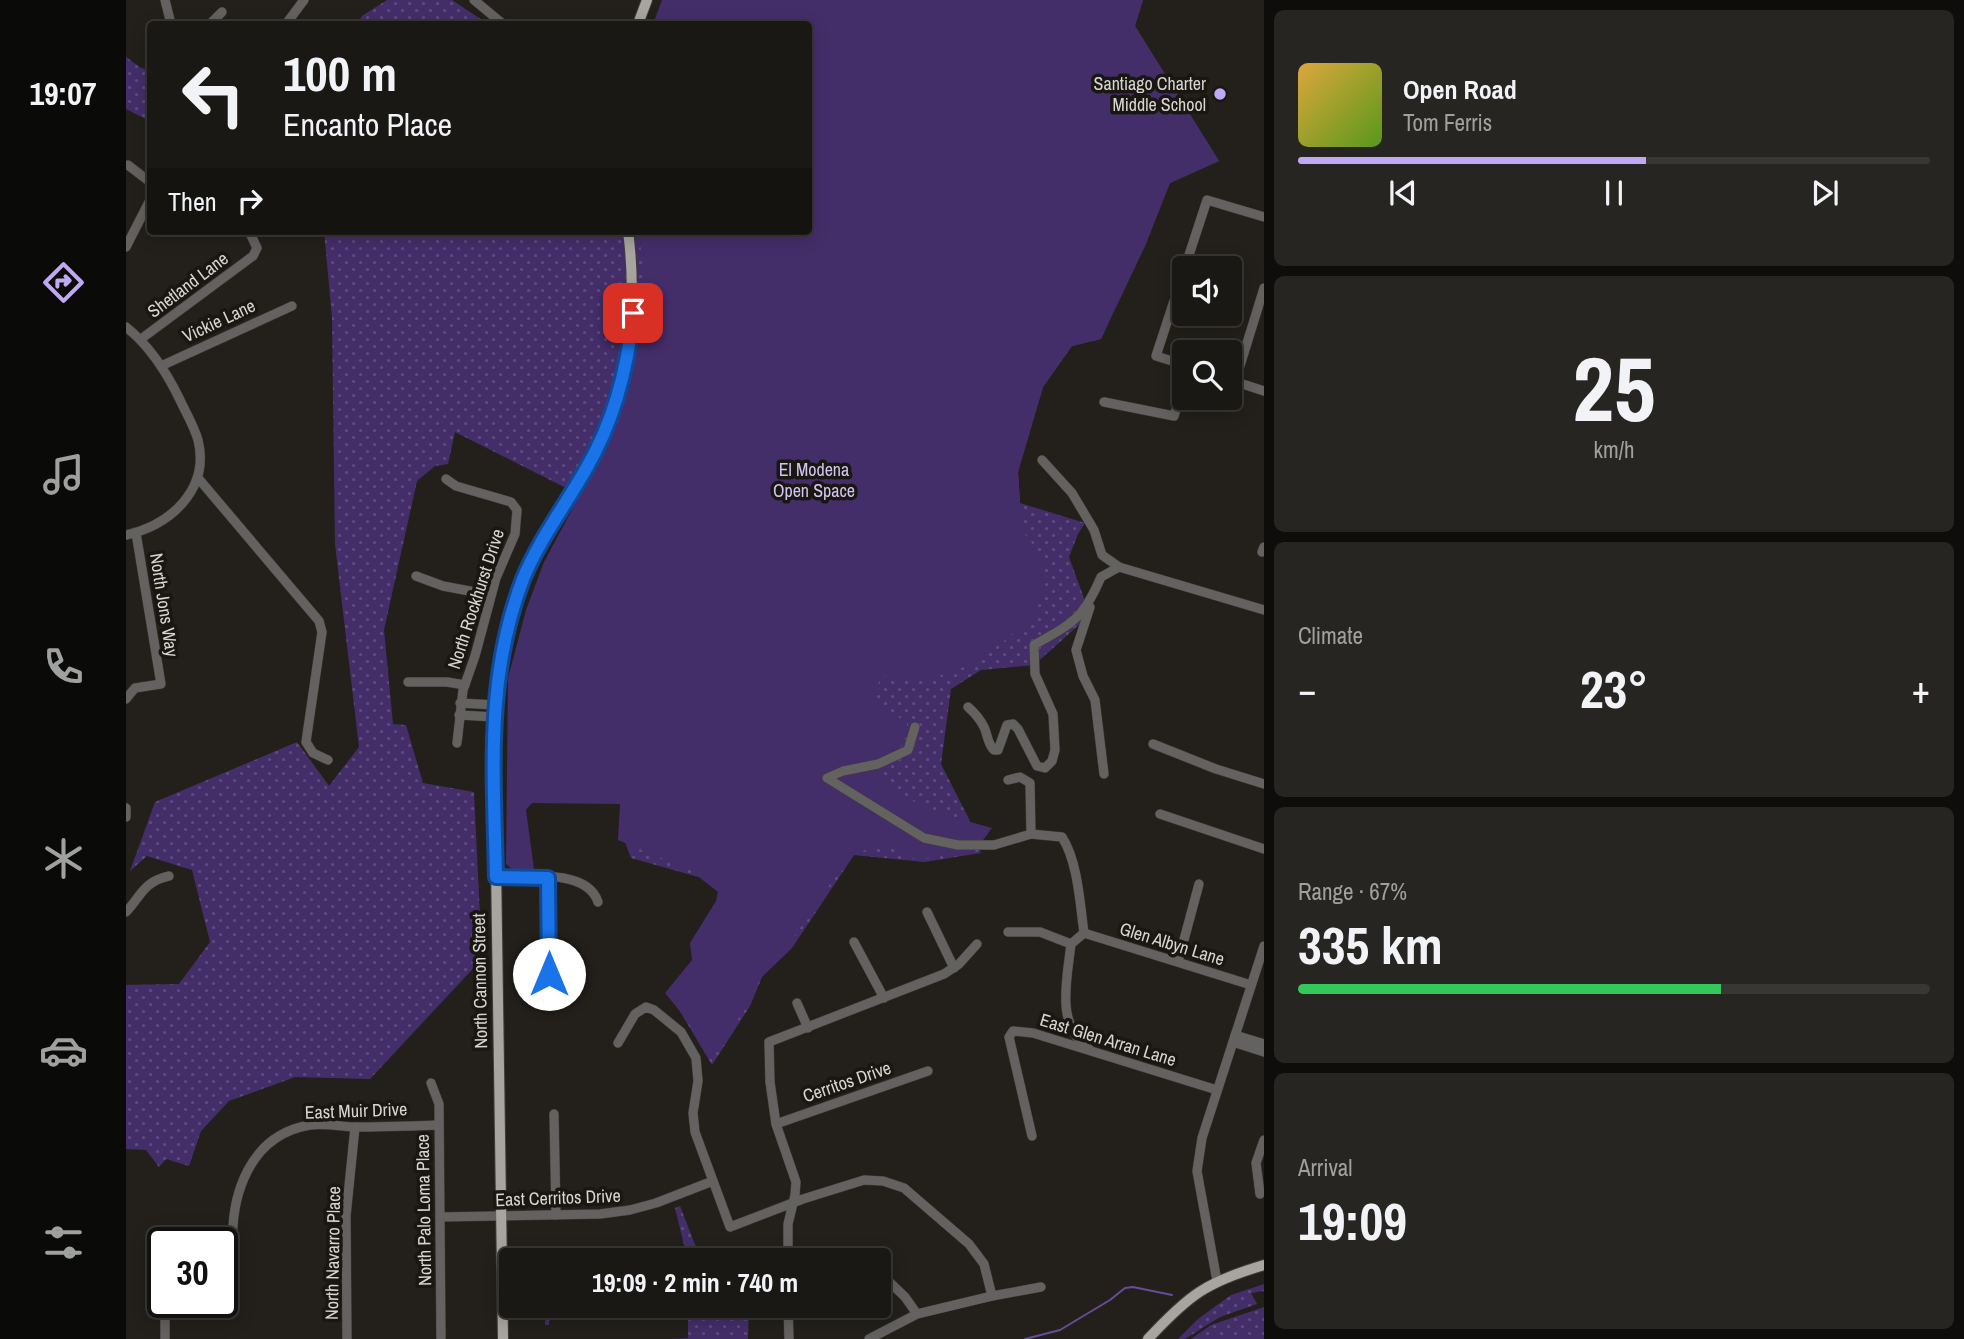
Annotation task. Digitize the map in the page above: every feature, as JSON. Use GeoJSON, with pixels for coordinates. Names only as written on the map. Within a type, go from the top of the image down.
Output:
{"type":"FeatureCollection","features":[{"type":"Feature","properties":{"kind":"main road"},"geometry":{"type":"LineString","coordinates":[[639,21],[647,0]]}},
{"type":"Feature","properties":{"kind":"main road","name":"North Cannon Street"},"geometry":{"type":"LineString","coordinates":[[503,1339],[495,711],[505,633],[524,577],[538,547],[596,450],[623,377],[634,298],[628,235]]}},
{"type":"Feature","properties":{"kind":"main road"},"geometry":{"type":"LineString","coordinates":[[1147,1339],[1180,1304],[1217,1280],[1264,1265]]}},
{"type":"Feature","properties":{"kind":"street"},"geometry":{"type":"LineString","coordinates":[[165,0],[170,21]]}},
{"type":"Feature","properties":{"kind":"street"},"geometry":{"type":"LineString","coordinates":[[288,21],[304,0]]}},
{"type":"Feature","properties":{"kind":"street"},"geometry":{"type":"LineString","coordinates":[[474,0],[499,21]]}},
{"type":"Feature","properties":{"kind":"street"},"geometry":{"type":"LineString","coordinates":[[213,21],[222,12]]}},
{"type":"Feature","properties":{"kind":"street"},"geometry":{"type":"LineString","coordinates":[[128,165],[147,180]]}},
{"type":"Feature","properties":{"kind":"street"},"geometry":{"type":"LineString","coordinates":[[1172,361],[1156,356],[1207,200],[1264,216]]}},
{"type":"Feature","properties":{"kind":"street"},"geometry":{"type":"LineString","coordinates":[[126,247],[147,206]]}},
{"type":"Feature","properties":{"kind":"street","name":"Shetland Lane"},"geometry":{"type":"LineString","coordinates":[[141,339],[253,256],[257,248],[251,235]]}},
{"type":"Feature","properties":{"kind":"street"},"geometry":{"type":"LineString","coordinates":[[1242,354],[1264,288]]}},
{"type":"Feature","properties":{"kind":"street","name":"Vickie Lane"},"geometry":{"type":"LineString","coordinates":[[161,366],[292,306]]}},
{"type":"Feature","properties":{"kind":"street"},"geometry":{"type":"LineString","coordinates":[[126,327],[141,339],[161,366],[194,428],[200,450],[198,478],[188,498],[160,524],[131,534]]}},
{"type":"Feature","properties":{"kind":"street"},"geometry":{"type":"LineString","coordinates":[[1242,384],[1264,391]]}},
{"type":"Feature","properties":{"kind":"street"},"geometry":{"type":"LineString","coordinates":[[1104,402],[1174,416],[1176,410]]}},
{"type":"Feature","properties":{"kind":"street"},"geometry":{"type":"LineString","coordinates":[[1042,460],[1072,493],[1094,530],[1102,555],[1119,568],[1264,610]]}},
{"type":"Feature","properties":{"kind":"street"},"geometry":{"type":"LineString","coordinates":[[198,478],[312,610],[321,628],[306,742],[313,753],[328,760]]}},
{"type":"Feature","properties":{"kind":"street","name":"North Rockhurst Drive"},"geometry":{"type":"LineString","coordinates":[[446,479],[456,486],[514,504],[518,513],[515,534],[491,595],[460,703],[457,743]]}},
{"type":"Feature","properties":{"kind":"street","name":"North Jons Way"},"geometry":{"type":"LineString","coordinates":[[126,699],[135,688],[161,684],[131,534]]}},
{"type":"Feature","properties":{"kind":"street"},"geometry":{"type":"LineString","coordinates":[[1104,774],[1095,701],[1083,676],[1076,650],[1101,577],[1119,568]]}},
{"type":"Feature","properties":{"kind":"street"},"geometry":{"type":"LineString","coordinates":[[416,576],[443,586],[491,595]]}},
{"type":"Feature","properties":{"kind":"street"},"geometry":{"type":"LineString","coordinates":[[968,707],[985,728],[989,746],[993,750],[1001,747],[1007,725],[1013,724],[1037,766],[1045,768],[1052,761],[1055,750],[1053,714],[1035,674],[1034,645],[1074,622],[1091,601]]}},
{"type":"Feature","properties":{"kind":"street"},"geometry":{"type":"LineString","coordinates":[[408,682],[465,685]]}},
{"type":"Feature","properties":{"kind":"street"},"geometry":{"type":"LineString","coordinates":[[460,703],[495,711]]}},
{"type":"Feature","properties":{"kind":"street"},"geometry":{"type":"LineString","coordinates":[[459,715],[495,711]]}},
{"type":"Feature","properties":{"kind":"street"},"geometry":{"type":"LineString","coordinates":[[915,727],[908,750],[878,764],[843,771],[827,778],[924,838],[958,845],[994,845],[1031,834],[1062,837],[1068,845],[1079,891],[1084,933],[1070,944],[1066,1012],[1073,1035],[1090,1050]]}},
{"type":"Feature","properties":{"kind":"street"},"geometry":{"type":"LineString","coordinates":[[1153,744],[1216,769],[1264,784]]}},
{"type":"Feature","properties":{"kind":"street"},"geometry":{"type":"LineString","coordinates":[[1008,780],[1020,777],[1030,783],[1031,834]]}},
{"type":"Feature","properties":{"kind":"street"},"geometry":{"type":"LineString","coordinates":[[126,807],[126,817]]}},
{"type":"Feature","properties":{"kind":"street"},"geometry":{"type":"LineString","coordinates":[[1160,814],[1264,849]]}},
{"type":"Feature","properties":{"kind":"street"},"geometry":{"type":"LineString","coordinates":[[126,912],[143,888],[169,876]]}},
{"type":"Feature","properties":{"kind":"street"},"geometry":{"type":"LineString","coordinates":[[496,877],[570,879],[585,885],[594,893],[597,902]]}},
{"type":"Feature","properties":{"kind":"street"},"geometry":{"type":"LineString","coordinates":[[541,992],[549,974],[548,878]]}},
{"type":"Feature","properties":{"kind":"street"},"geometry":{"type":"LineString","coordinates":[[1178,962],[1199,884]]}},
{"type":"Feature","properties":{"kind":"street"},"geometry":{"type":"LineString","coordinates":[[927,912],[954,968]]}},
{"type":"Feature","properties":{"kind":"street"},"geometry":{"type":"LineString","coordinates":[[1008,932],[1040,932],[1070,944]]}},
{"type":"Feature","properties":{"kind":"street","name":"Glen Albyn Lane"},"geometry":{"type":"LineString","coordinates":[[1084,933],[1251,985]]}},
{"type":"Feature","properties":{"kind":"street"},"geometry":{"type":"LineString","coordinates":[[853,942],[884,998]]}},
{"type":"Feature","properties":{"kind":"street"},"geometry":{"type":"LineString","coordinates":[[788,1248],[788,1224],[796,1190],[794,1174],[776,1124],[769,1042],[944,974],[954,968],[977,944]]}},
{"type":"Feature","properties":{"kind":"street"},"geometry":{"type":"LineString","coordinates":[[1217,1280],[1197,1171],[1202,1138],[1264,946]]}},
{"type":"Feature","properties":{"kind":"street"},"geometry":{"type":"LineString","coordinates":[[797,1003],[808,1028]]}},
{"type":"Feature","properties":{"kind":"street"},"geometry":{"type":"LineString","coordinates":[[618,1043],[635,1014],[646,1007],[681,1032],[695,1058],[698,1081],[694,1113],[695,1132],[730,1227],[793,1202],[864,1180],[883,1181],[904,1188],[969,1244],[984,1264],[992,1296]]}},
{"type":"Feature","properties":{"kind":"street","name":"East Glen Arran Lane"},"geometry":{"type":"LineString","coordinates":[[1032,1136],[1009,1037],[1015,1030],[1033,1033],[1217,1090]]}},
{"type":"Feature","properties":{"kind":"street"},"geometry":{"type":"LineString","coordinates":[[1234,1039],[1264,1044]]}},
{"type":"Feature","properties":{"kind":"street"},"geometry":{"type":"LineString","coordinates":[[1234,1039],[1264,1052]]}},
{"type":"Feature","properties":{"kind":"street","name":"Cerritos Drive"},"geometry":{"type":"LineString","coordinates":[[776,1124],[928,1071]]}},
{"type":"Feature","properties":{"kind":"street","name":"North Palo Loma Place"},"geometry":{"type":"LineString","coordinates":[[431,1083],[439,1104],[441,1339]]}},
{"type":"Feature","properties":{"kind":"street"},"geometry":{"type":"LineString","coordinates":[[554,1114],[556,1215]]}},
{"type":"Feature","properties":{"kind":"street","name":"East Muir Drive"},"geometry":{"type":"LineString","coordinates":[[233,1227],[234,1203],[245,1172],[265,1145],[289,1131],[311,1125],[439,1125]]}},
{"type":"Feature","properties":{"kind":"street","name":"North Navarro Place"},"geometry":{"type":"LineString","coordinates":[[347,1339],[346,1216],[355,1127]]}},
{"type":"Feature","properties":{"kind":"street"},"geometry":{"type":"LineString","coordinates":[[1260,1194],[1256,1163],[1264,1140]]}},
{"type":"Feature","properties":{"kind":"street","name":"East Cerritos Drive"},"geometry":{"type":"LineString","coordinates":[[440,1217],[600,1214],[656,1203],[713,1181]]}},
{"type":"Feature","properties":{"kind":"street"},"geometry":{"type":"LineString","coordinates":[[891,1283],[905,1297],[916,1314]]}},
{"type":"Feature","properties":{"kind":"street"},"geometry":{"type":"LineString","coordinates":[[869,1339],[916,1314],[1041,1287]]}},
{"type":"Feature","properties":{"kind":"street"},"geometry":{"type":"LineString","coordinates":[[165,1339],[166,1318]]}},
{"type":"Feature","properties":{"kind":"street"},"geometry":{"type":"LineString","coordinates":[[788,1318],[789,1339]]}},
{"type":"Feature","properties":{"kind":"green space"},"geometry":{"type":"Polygon","coordinates":[[[387,0],[452,0],[484,21],[359,21],[362,16],[387,0]]]}},
{"type":"Feature","properties":{"kind":"green space","name":"El Modena Open Space"},"geometry":{"type":"Polygon","coordinates":[[[662,0],[1143,0],[1135,26],[1219,161],[1170,183],[1146,244],[1101,339],[1072,346],[1043,387],[1018,472],[1022,530],[1044,559],[1042,599],[1032,617],[1004,641],[964,667],[924,681],[881,676],[872,702],[907,722],[906,733],[903,742],[894,752],[862,764],[924,809],[992,828],[975,851],[916,860],[893,847],[852,852],[787,947],[759,977],[749,1003],[710,1058],[684,1016],[665,993],[692,960],[690,943],[716,901],[718,892],[690,870],[618,840],[620,804],[532,803],[526,810],[534,869],[512,869],[506,864],[508,678],[526,610],[544,562],[604,450],[625,402],[641,313],[643,272],[639,235],[812,235],[812,21],[654,21],[662,0]]]}},
{"type":"Feature","properties":{"kind":"green space","name":"El Modena Open Space"},"geometry":{"type":"Polygon","coordinates":[[[1143,0],[1135,26],[1219,161],[1170,183],[1101,339],[1072,346],[1043,387],[1018,472],[1020,503],[1085,523],[1069,557],[1085,601],[1080,624],[1034,665],[981,670],[951,689],[941,764],[970,821],[981,853],[924,862],[854,855],[792,948],[762,977],[750,1006],[712,1065],[675,1003],[741,889],[631,858],[619,826],[625,793],[586,498],[455,432],[448,464],[435,466],[417,481],[384,630],[393,724],[406,725],[423,783],[474,792],[482,959],[370,1079],[295,1077],[229,1101],[201,1131],[189,1166],[166,1159],[159,1167],[146,1150],[126,1149],[126,985],[179,984],[210,942],[192,870],[147,856],[130,871],[155,802],[297,742],[329,786],[359,747],[335,544],[332,317],[324,235],[812,235],[812,24],[1143,0]]]}},
{"type":"Feature","properties":{"kind":"green space"},"geometry":{"type":"Polygon","coordinates":[[[126,57],[147,69],[147,120],[126,109],[126,57]]]}},
{"type":"Feature","properties":{"kind":"green space"},"geometry":{"type":"Polygon","coordinates":[[[680,1206],[696,1248],[685,1248],[675,1208],[680,1206]]]}},
{"type":"Feature","properties":{"kind":"green space"},"geometry":{"type":"Polygon","coordinates":[[[1264,1284],[1264,1291],[1251,1293],[1257,1304],[1220,1317],[1185,1339],[1178,1339],[1198,1319],[1231,1295],[1264,1284]]]}},
{"type":"Feature","properties":{"kind":"green space"},"geometry":{"type":"Polygon","coordinates":[[[1264,1307],[1264,1339],[1191,1339],[1211,1325],[1264,1307]]]}},
{"type":"Feature","properties":{"kind":"green space"},"geometry":{"type":"Polygon","coordinates":[[[688,1318],[749,1318],[748,1339],[671,1339],[688,1338],[688,1318]]]}},
{"type":"Feature","properties":{"kind":"waterway"},"geometry":{"type":"LineString","coordinates":[[1025,1339],[1060,1330],[1125,1288],[1133,1287],[1172,1295]]}},
{"type":"Feature","properties":{"kind":"place","name":"Santiago Charter Middle School"},"geometry":{"type":"Point","coordinates":[1220,94]}},
{"type":"Feature","properties":{"kind":"route"},"geometry":{"type":"LineString","coordinates":[[549,974],[548,878],[496,877],[494,729],[498,676],[505,633],[524,577],[538,547],[596,450],[616,400],[623,377],[633,313]]}}]}
